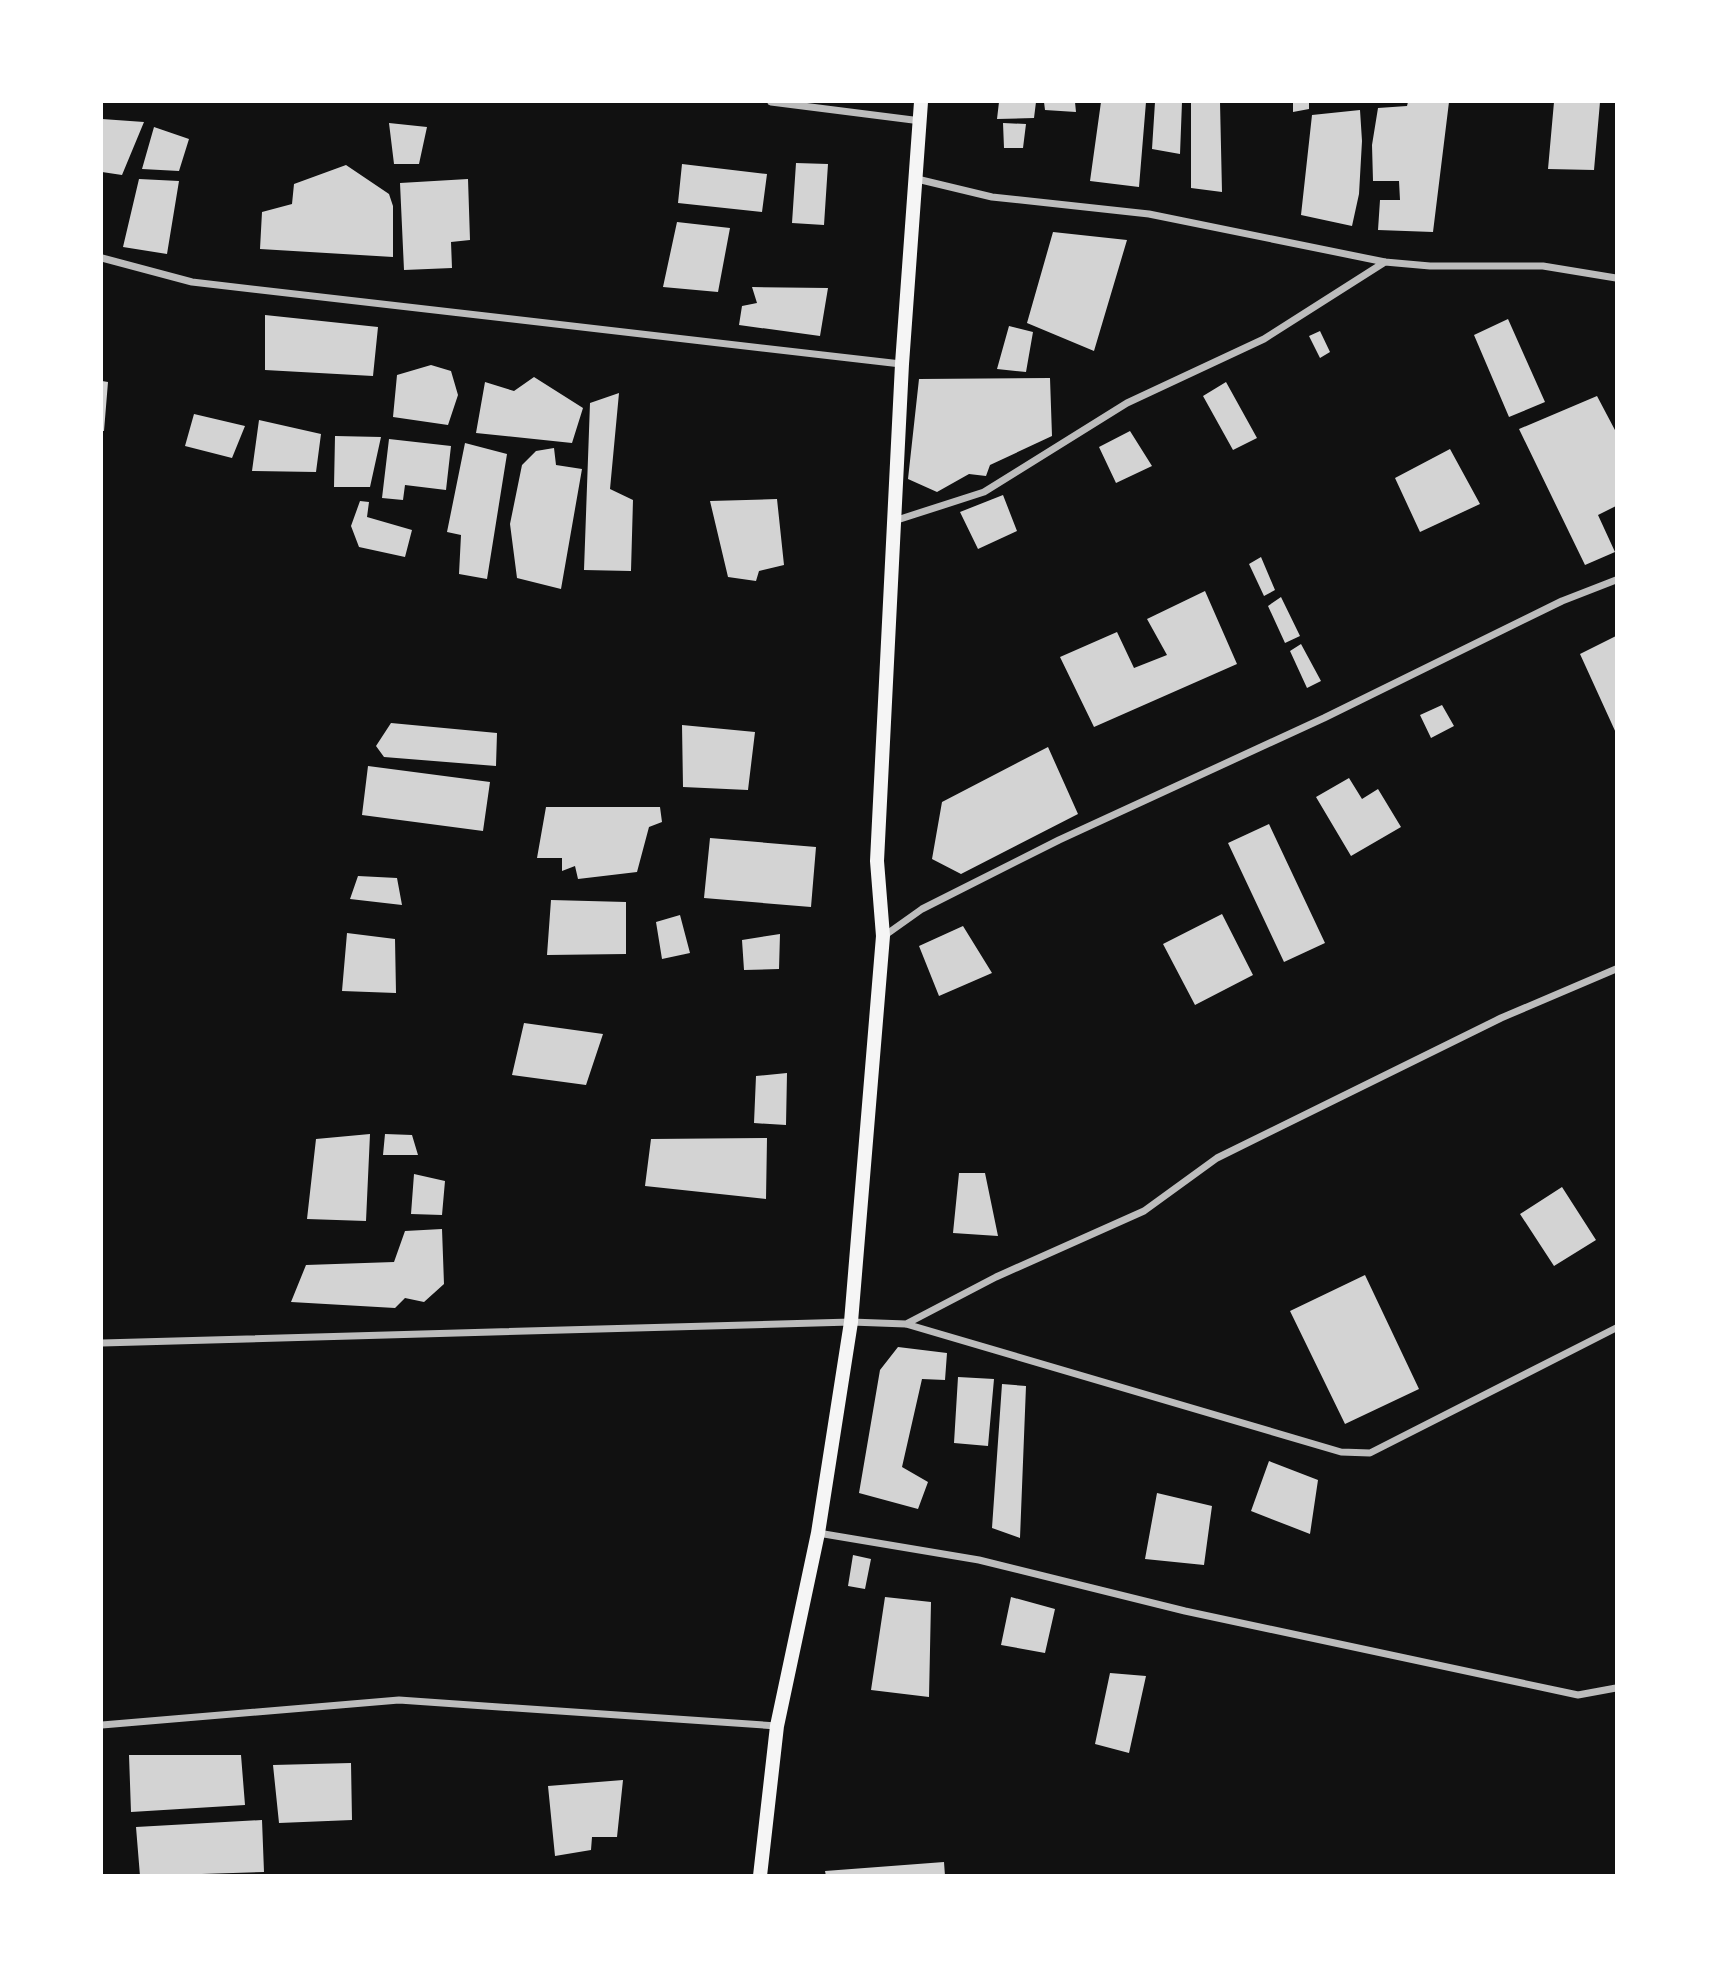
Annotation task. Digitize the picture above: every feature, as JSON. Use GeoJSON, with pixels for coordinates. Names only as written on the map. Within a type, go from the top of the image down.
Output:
{"type":"FeatureCollection","features":[{"type":"Feature","properties":{"kind":"main road"},"geometry":{"type":"LineString","coordinates":[[760,1875],[776,1726],[818,1533],[851,1322],[883,936],[877,861],[887,709],[902,364],[921,102]]}},
{"type":"Feature","properties":{"kind":"street"},"geometry":{"type":"LineString","coordinates":[[771,102],[921,121]]}},
{"type":"Feature","properties":{"kind":"street"},"geometry":{"type":"LineString","coordinates":[[917,179],[992,197],[1149,214],[1385,262],[1430,266],[1543,266],[1616,278]]}},
{"type":"Feature","properties":{"kind":"street"},"geometry":{"type":"LineString","coordinates":[[102,258],[192,282],[902,364]]}},
{"type":"Feature","properties":{"kind":"street"},"geometry":{"type":"LineString","coordinates":[[894,521],[984,492],[1127,403],[1264,339],[1385,262]]}},
{"type":"Feature","properties":{"kind":"street"},"geometry":{"type":"LineString","coordinates":[[883,936],[922,909],[1059,840],[1324,718],[1562,601],[1616,580]]}},
{"type":"Feature","properties":{"kind":"street"},"geometry":{"type":"LineString","coordinates":[[906,1324],[996,1277],[1144,1211],[1217,1158],[1501,1018],[1616,969]]}},
{"type":"Feature","properties":{"kind":"street"},"geometry":{"type":"LineString","coordinates":[[102,1343],[851,1322],[906,1324],[1341,1452],[1370,1453],[1616,1328]]}},
{"type":"Feature","properties":{"kind":"street"},"geometry":{"type":"LineString","coordinates":[[818,1533],[979,1560],[1185,1611],[1578,1695],[1616,1688]]}},
{"type":"Feature","properties":{"kind":"street"},"geometry":{"type":"LineString","coordinates":[[102,1725],[399,1700],[776,1726]]}},
{"type":"Feature","properties":{"kind":"building"},"geometry":{"type":"Polygon","coordinates":[[[999,102],[1036,102],[1034,118],[997,119],[999,102]]]}},
{"type":"Feature","properties":{"kind":"building"},"geometry":{"type":"Polygon","coordinates":[[[1044,102],[1075,102],[1076,112],[1045,110],[1044,102]]]}},
{"type":"Feature","properties":{"kind":"building"},"geometry":{"type":"Polygon","coordinates":[[[1101,102],[1146,102],[1139,187],[1090,181],[1101,102]]]}},
{"type":"Feature","properties":{"kind":"building"},"geometry":{"type":"Polygon","coordinates":[[[1155,102],[1182,102],[1180,154],[1152,149],[1155,102]]]}},
{"type":"Feature","properties":{"kind":"building"},"geometry":{"type":"Polygon","coordinates":[[[1191,102],[1220,102],[1222,192],[1191,188],[1191,102]]]}},
{"type":"Feature","properties":{"kind":"building"},"geometry":{"type":"Polygon","coordinates":[[[1293,102],[1309,102],[1309,109],[1293,112],[1293,102]]]}},
{"type":"Feature","properties":{"kind":"building"},"geometry":{"type":"Polygon","coordinates":[[[1408,102],[1449,102],[1433,232],[1378,230],[1380,200],[1400,200],[1399,181],[1373,181],[1372,145],[1378,108],[1407,106],[1408,102]]]}},
{"type":"Feature","properties":{"kind":"building"},"geometry":{"type":"Polygon","coordinates":[[[1554,102],[1600,102],[1594,170],[1548,169],[1554,102]]]}},
{"type":"Feature","properties":{"kind":"building"},"geometry":{"type":"Polygon","coordinates":[[[1360,110],[1362,141],[1359,194],[1352,226],[1301,215],[1312,115],[1360,110]]]}},
{"type":"Feature","properties":{"kind":"building"},"geometry":{"type":"Polygon","coordinates":[[[102,119],[144,122],[122,175],[102,172],[102,119]]]}},
{"type":"Feature","properties":{"kind":"building"},"geometry":{"type":"Polygon","coordinates":[[[389,123],[427,127],[419,164],[394,164],[389,123]]]}},
{"type":"Feature","properties":{"kind":"building"},"geometry":{"type":"Polygon","coordinates":[[[1003,123],[1026,124],[1023,148],[1004,148],[1003,123]]]}},
{"type":"Feature","properties":{"kind":"building"},"geometry":{"type":"Polygon","coordinates":[[[154,127],[189,139],[179,171],[142,169],[154,127]]]}},
{"type":"Feature","properties":{"kind":"building"},"geometry":{"type":"Polygon","coordinates":[[[796,163],[828,164],[824,225],[792,223],[796,163]]]}},
{"type":"Feature","properties":{"kind":"building"},"geometry":{"type":"Polygon","coordinates":[[[682,164],[767,174],[762,212],[678,203],[682,164]]]}},
{"type":"Feature","properties":{"kind":"building"},"geometry":{"type":"Polygon","coordinates":[[[346,165],[389,194],[393,206],[393,257],[260,249],[262,212],[292,204],[294,184],[346,165]]]}},
{"type":"Feature","properties":{"kind":"building"},"geometry":{"type":"Polygon","coordinates":[[[139,179],[179,181],[167,254],[123,247],[139,179]]]}},
{"type":"Feature","properties":{"kind":"building"},"geometry":{"type":"Polygon","coordinates":[[[468,179],[470,240],[451,242],[452,268],[404,270],[400,183],[468,179]]]}},
{"type":"Feature","properties":{"kind":"building"},"geometry":{"type":"Polygon","coordinates":[[[677,222],[730,228],[718,292],[663,287],[677,222]]]}},
{"type":"Feature","properties":{"kind":"building"},"geometry":{"type":"Polygon","coordinates":[[[1053,232],[1127,240],[1094,351],[1027,323],[1053,232]]]}},
{"type":"Feature","properties":{"kind":"building"},"geometry":{"type":"Polygon","coordinates":[[[752,287],[828,288],[820,336],[739,325],[742,306],[757,303],[752,287]]]}},
{"type":"Feature","properties":{"kind":"building"},"geometry":{"type":"Polygon","coordinates":[[[265,315],[378,327],[373,376],[265,370],[265,315]]]}},
{"type":"Feature","properties":{"kind":"building"},"geometry":{"type":"Polygon","coordinates":[[[1508,319],[1545,402],[1509,417],[1474,335],[1508,319]]]}},
{"type":"Feature","properties":{"kind":"building"},"geometry":{"type":"Polygon","coordinates":[[[1009,326],[1033,332],[1026,372],[997,369],[1009,326]]]}},
{"type":"Feature","properties":{"kind":"building"},"geometry":{"type":"Polygon","coordinates":[[[1320,331],[1330,352],[1320,358],[1309,336],[1320,331]]]}},
{"type":"Feature","properties":{"kind":"building"},"geometry":{"type":"Polygon","coordinates":[[[431,365],[451,371],[458,395],[448,425],[393,417],[397,375],[431,365]]]}},
{"type":"Feature","properties":{"kind":"building"},"geometry":{"type":"Polygon","coordinates":[[[534,377],[583,408],[572,443],[476,433],[485,382],[514,391],[534,377]]]}},
{"type":"Feature","properties":{"kind":"building"},"geometry":{"type":"Polygon","coordinates":[[[1050,378],[1052,436],[990,465],[986,476],[969,474],[937,492],[908,479],[919,379],[1050,378]]]}},
{"type":"Feature","properties":{"kind":"building"},"geometry":{"type":"Polygon","coordinates":[[[102,381],[108,382],[104,431],[102,431],[102,381]]]}},
{"type":"Feature","properties":{"kind":"building"},"geometry":{"type":"Polygon","coordinates":[[[1226,382],[1257,438],[1233,450],[1203,396],[1226,382]]]}},
{"type":"Feature","properties":{"kind":"building"},"geometry":{"type":"Polygon","coordinates":[[[619,393],[610,489],[633,500],[631,571],[584,570],[590,403],[619,393]]]}},
{"type":"Feature","properties":{"kind":"building"},"geometry":{"type":"Polygon","coordinates":[[[1597,396],[1616,432],[1616,506],[1598,515],[1615,552],[1585,565],[1519,429],[1597,396]]]}},
{"type":"Feature","properties":{"kind":"building"},"geometry":{"type":"Polygon","coordinates":[[[194,414],[245,426],[232,458],[185,446],[194,414]]]}},
{"type":"Feature","properties":{"kind":"building"},"geometry":{"type":"Polygon","coordinates":[[[259,420],[321,434],[316,472],[252,471],[259,420]]]}},
{"type":"Feature","properties":{"kind":"building"},"geometry":{"type":"Polygon","coordinates":[[[1130,431],[1152,466],[1116,483],[1099,447],[1130,431]]]}},
{"type":"Feature","properties":{"kind":"building"},"geometry":{"type":"Polygon","coordinates":[[[335,436],[381,437],[370,487],[334,487],[335,436]]]}},
{"type":"Feature","properties":{"kind":"building"},"geometry":{"type":"Polygon","coordinates":[[[389,439],[451,446],[446,490],[405,485],[403,500],[382,498],[389,439]]]}},
{"type":"Feature","properties":{"kind":"building"},"geometry":{"type":"Polygon","coordinates":[[[465,443],[507,454],[487,579],[459,574],[461,535],[447,532],[465,443]]]}},
{"type":"Feature","properties":{"kind":"building"},"geometry":{"type":"Polygon","coordinates":[[[554,448],[556,465],[582,469],[561,589],[517,578],[510,524],[522,465],[536,451],[554,448]]]}},
{"type":"Feature","properties":{"kind":"building"},"geometry":{"type":"Polygon","coordinates":[[[1450,449],[1480,504],[1420,532],[1395,478],[1450,449]]]}},
{"type":"Feature","properties":{"kind":"building"},"geometry":{"type":"Polygon","coordinates":[[[1003,495],[1017,531],[978,549],[960,512],[1003,495]]]}},
{"type":"Feature","properties":{"kind":"building"},"geometry":{"type":"Polygon","coordinates":[[[777,499],[784,565],[759,571],[756,581],[728,577],[710,501],[777,499]]]}},
{"type":"Feature","properties":{"kind":"building"},"geometry":{"type":"Polygon","coordinates":[[[360,501],[369,502],[367,517],[412,530],[405,557],[359,547],[351,526],[360,501]]]}},
{"type":"Feature","properties":{"kind":"building"},"geometry":{"type":"Polygon","coordinates":[[[1261,557],[1275,590],[1264,596],[1249,564],[1261,557]]]}},
{"type":"Feature","properties":{"kind":"building"},"geometry":{"type":"Polygon","coordinates":[[[1205,591],[1237,664],[1094,727],[1060,657],[1117,632],[1134,668],[1167,655],[1147,619],[1205,591]]]}},
{"type":"Feature","properties":{"kind":"building"},"geometry":{"type":"Polygon","coordinates":[[[1281,597],[1300,636],[1285,643],[1268,606],[1281,597]]]}},
{"type":"Feature","properties":{"kind":"building"},"geometry":{"type":"Polygon","coordinates":[[[1616,636],[1616,733],[1580,654],[1616,636]]]}},
{"type":"Feature","properties":{"kind":"building"},"geometry":{"type":"Polygon","coordinates":[[[1301,644],[1321,681],[1307,688],[1290,651],[1301,644]]]}},
{"type":"Feature","properties":{"kind":"building"},"geometry":{"type":"Polygon","coordinates":[[[1442,705],[1454,726],[1431,738],[1420,715],[1442,705]]]}},
{"type":"Feature","properties":{"kind":"building"},"geometry":{"type":"Polygon","coordinates":[[[391,723],[497,733],[496,766],[384,757],[376,746],[391,723]]]}},
{"type":"Feature","properties":{"kind":"building"},"geometry":{"type":"Polygon","coordinates":[[[682,725],[755,732],[748,790],[683,787],[682,725]]]}},
{"type":"Feature","properties":{"kind":"building"},"geometry":{"type":"Polygon","coordinates":[[[1048,747],[1078,814],[961,874],[932,859],[942,802],[1048,747]]]}},
{"type":"Feature","properties":{"kind":"building"},"geometry":{"type":"Polygon","coordinates":[[[368,766],[490,782],[483,831],[362,815],[368,766]]]}},
{"type":"Feature","properties":{"kind":"building"},"geometry":{"type":"Polygon","coordinates":[[[1349,778],[1362,799],[1378,789],[1401,827],[1351,856],[1316,797],[1349,778]]]}},
{"type":"Feature","properties":{"kind":"building"},"geometry":{"type":"Polygon","coordinates":[[[546,807],[660,807],[662,822],[649,827],[637,872],[578,879],[575,866],[562,871],[562,858],[537,858],[546,807]]]}},
{"type":"Feature","properties":{"kind":"building"},"geometry":{"type":"Polygon","coordinates":[[[1269,824],[1325,943],[1284,962],[1228,843],[1269,824]]]}},
{"type":"Feature","properties":{"kind":"building"},"geometry":{"type":"Polygon","coordinates":[[[710,838],[816,847],[811,907],[704,898],[710,838]]]}},
{"type":"Feature","properties":{"kind":"building"},"geometry":{"type":"Polygon","coordinates":[[[358,876],[397,878],[402,905],[350,899],[358,876]]]}},
{"type":"Feature","properties":{"kind":"building"},"geometry":{"type":"Polygon","coordinates":[[[551,900],[626,902],[626,954],[547,955],[551,900]]]}},
{"type":"Feature","properties":{"kind":"building"},"geometry":{"type":"Polygon","coordinates":[[[1222,914],[1253,975],[1195,1005],[1163,944],[1222,914]]]}},
{"type":"Feature","properties":{"kind":"building"},"geometry":{"type":"Polygon","coordinates":[[[680,915],[690,953],[662,959],[656,922],[680,915]]]}},
{"type":"Feature","properties":{"kind":"building"},"geometry":{"type":"Polygon","coordinates":[[[963,926],[992,973],[939,996],[919,946],[963,926]]]}},
{"type":"Feature","properties":{"kind":"building"},"geometry":{"type":"Polygon","coordinates":[[[347,933],[395,939],[396,993],[342,991],[347,933]]]}},
{"type":"Feature","properties":{"kind":"building"},"geometry":{"type":"Polygon","coordinates":[[[780,934],[779,969],[744,970],[742,940],[780,934]]]}},
{"type":"Feature","properties":{"kind":"building"},"geometry":{"type":"Polygon","coordinates":[[[524,1023],[603,1034],[586,1085],[512,1075],[524,1023]]]}},
{"type":"Feature","properties":{"kind":"building"},"geometry":{"type":"Polygon","coordinates":[[[787,1073],[786,1125],[754,1123],[756,1076],[787,1073]]]}},
{"type":"Feature","properties":{"kind":"building"},"geometry":{"type":"Polygon","coordinates":[[[370,1134],[366,1221],[307,1219],[316,1139],[370,1134]]]}},
{"type":"Feature","properties":{"kind":"building"},"geometry":{"type":"Polygon","coordinates":[[[385,1134],[412,1135],[418,1155],[383,1155],[385,1134]]]}},
{"type":"Feature","properties":{"kind":"building"},"geometry":{"type":"Polygon","coordinates":[[[767,1138],[766,1199],[645,1186],[651,1139],[767,1138]]]}},
{"type":"Feature","properties":{"kind":"building"},"geometry":{"type":"Polygon","coordinates":[[[959,1173],[985,1173],[998,1236],[953,1233],[959,1173]]]}},
{"type":"Feature","properties":{"kind":"building"},"geometry":{"type":"Polygon","coordinates":[[[414,1174],[445,1181],[442,1215],[411,1214],[414,1174]]]}},
{"type":"Feature","properties":{"kind":"building"},"geometry":{"type":"Polygon","coordinates":[[[1562,1187],[1596,1240],[1554,1266],[1520,1214],[1562,1187]]]}},
{"type":"Feature","properties":{"kind":"building"},"geometry":{"type":"Polygon","coordinates":[[[442,1229],[444,1284],[424,1302],[405,1298],[395,1308],[291,1302],[306,1265],[394,1262],[405,1231],[442,1229]]]}},
{"type":"Feature","properties":{"kind":"building"},"geometry":{"type":"Polygon","coordinates":[[[1365,1275],[1419,1389],[1345,1424],[1290,1311],[1365,1275]]]}},
{"type":"Feature","properties":{"kind":"building"},"geometry":{"type":"Polygon","coordinates":[[[898,1347],[947,1353],[945,1380],[922,1379],[902,1467],[928,1482],[918,1509],[859,1493],[880,1370],[898,1347]]]}},
{"type":"Feature","properties":{"kind":"building"},"geometry":{"type":"Polygon","coordinates":[[[958,1377],[994,1379],[988,1446],[954,1443],[958,1377]]]}},
{"type":"Feature","properties":{"kind":"building"},"geometry":{"type":"Polygon","coordinates":[[[1002,1384],[1026,1386],[1020,1538],[992,1528],[1002,1384]]]}},
{"type":"Feature","properties":{"kind":"building"},"geometry":{"type":"Polygon","coordinates":[[[1269,1461],[1318,1480],[1310,1534],[1251,1511],[1269,1461]]]}},
{"type":"Feature","properties":{"kind":"building"},"geometry":{"type":"Polygon","coordinates":[[[1157,1493],[1212,1506],[1204,1565],[1145,1559],[1157,1493]]]}},
{"type":"Feature","properties":{"kind":"building"},"geometry":{"type":"Polygon","coordinates":[[[853,1555],[871,1559],[865,1589],[848,1586],[853,1555]]]}},
{"type":"Feature","properties":{"kind":"building"},"geometry":{"type":"Polygon","coordinates":[[[885,1597],[931,1602],[929,1697],[871,1690],[885,1597]]]}},
{"type":"Feature","properties":{"kind":"building"},"geometry":{"type":"Polygon","coordinates":[[[1011,1597],[1055,1609],[1045,1653],[1001,1645],[1011,1597]]]}},
{"type":"Feature","properties":{"kind":"building"},"geometry":{"type":"Polygon","coordinates":[[[1110,1673],[1146,1676],[1129,1753],[1095,1744],[1110,1673]]]}},
{"type":"Feature","properties":{"kind":"building"},"geometry":{"type":"Polygon","coordinates":[[[129,1755],[241,1755],[245,1805],[131,1812],[129,1755]]]}},
{"type":"Feature","properties":{"kind":"building"},"geometry":{"type":"Polygon","coordinates":[[[351,1763],[352,1820],[279,1823],[273,1765],[351,1763]]]}},
{"type":"Feature","properties":{"kind":"building"},"geometry":{"type":"Polygon","coordinates":[[[623,1780],[617,1837],[592,1837],[591,1850],[555,1856],[548,1786],[623,1780]]]}},
{"type":"Feature","properties":{"kind":"building"},"geometry":{"type":"Polygon","coordinates":[[[262,1820],[264,1872],[140,1876],[136,1827],[262,1820]]]}},
{"type":"Feature","properties":{"kind":"building"},"geometry":{"type":"Polygon","coordinates":[[[944,1862],[945,1876],[826,1876],[825,1871],[944,1862]]]}}]}
